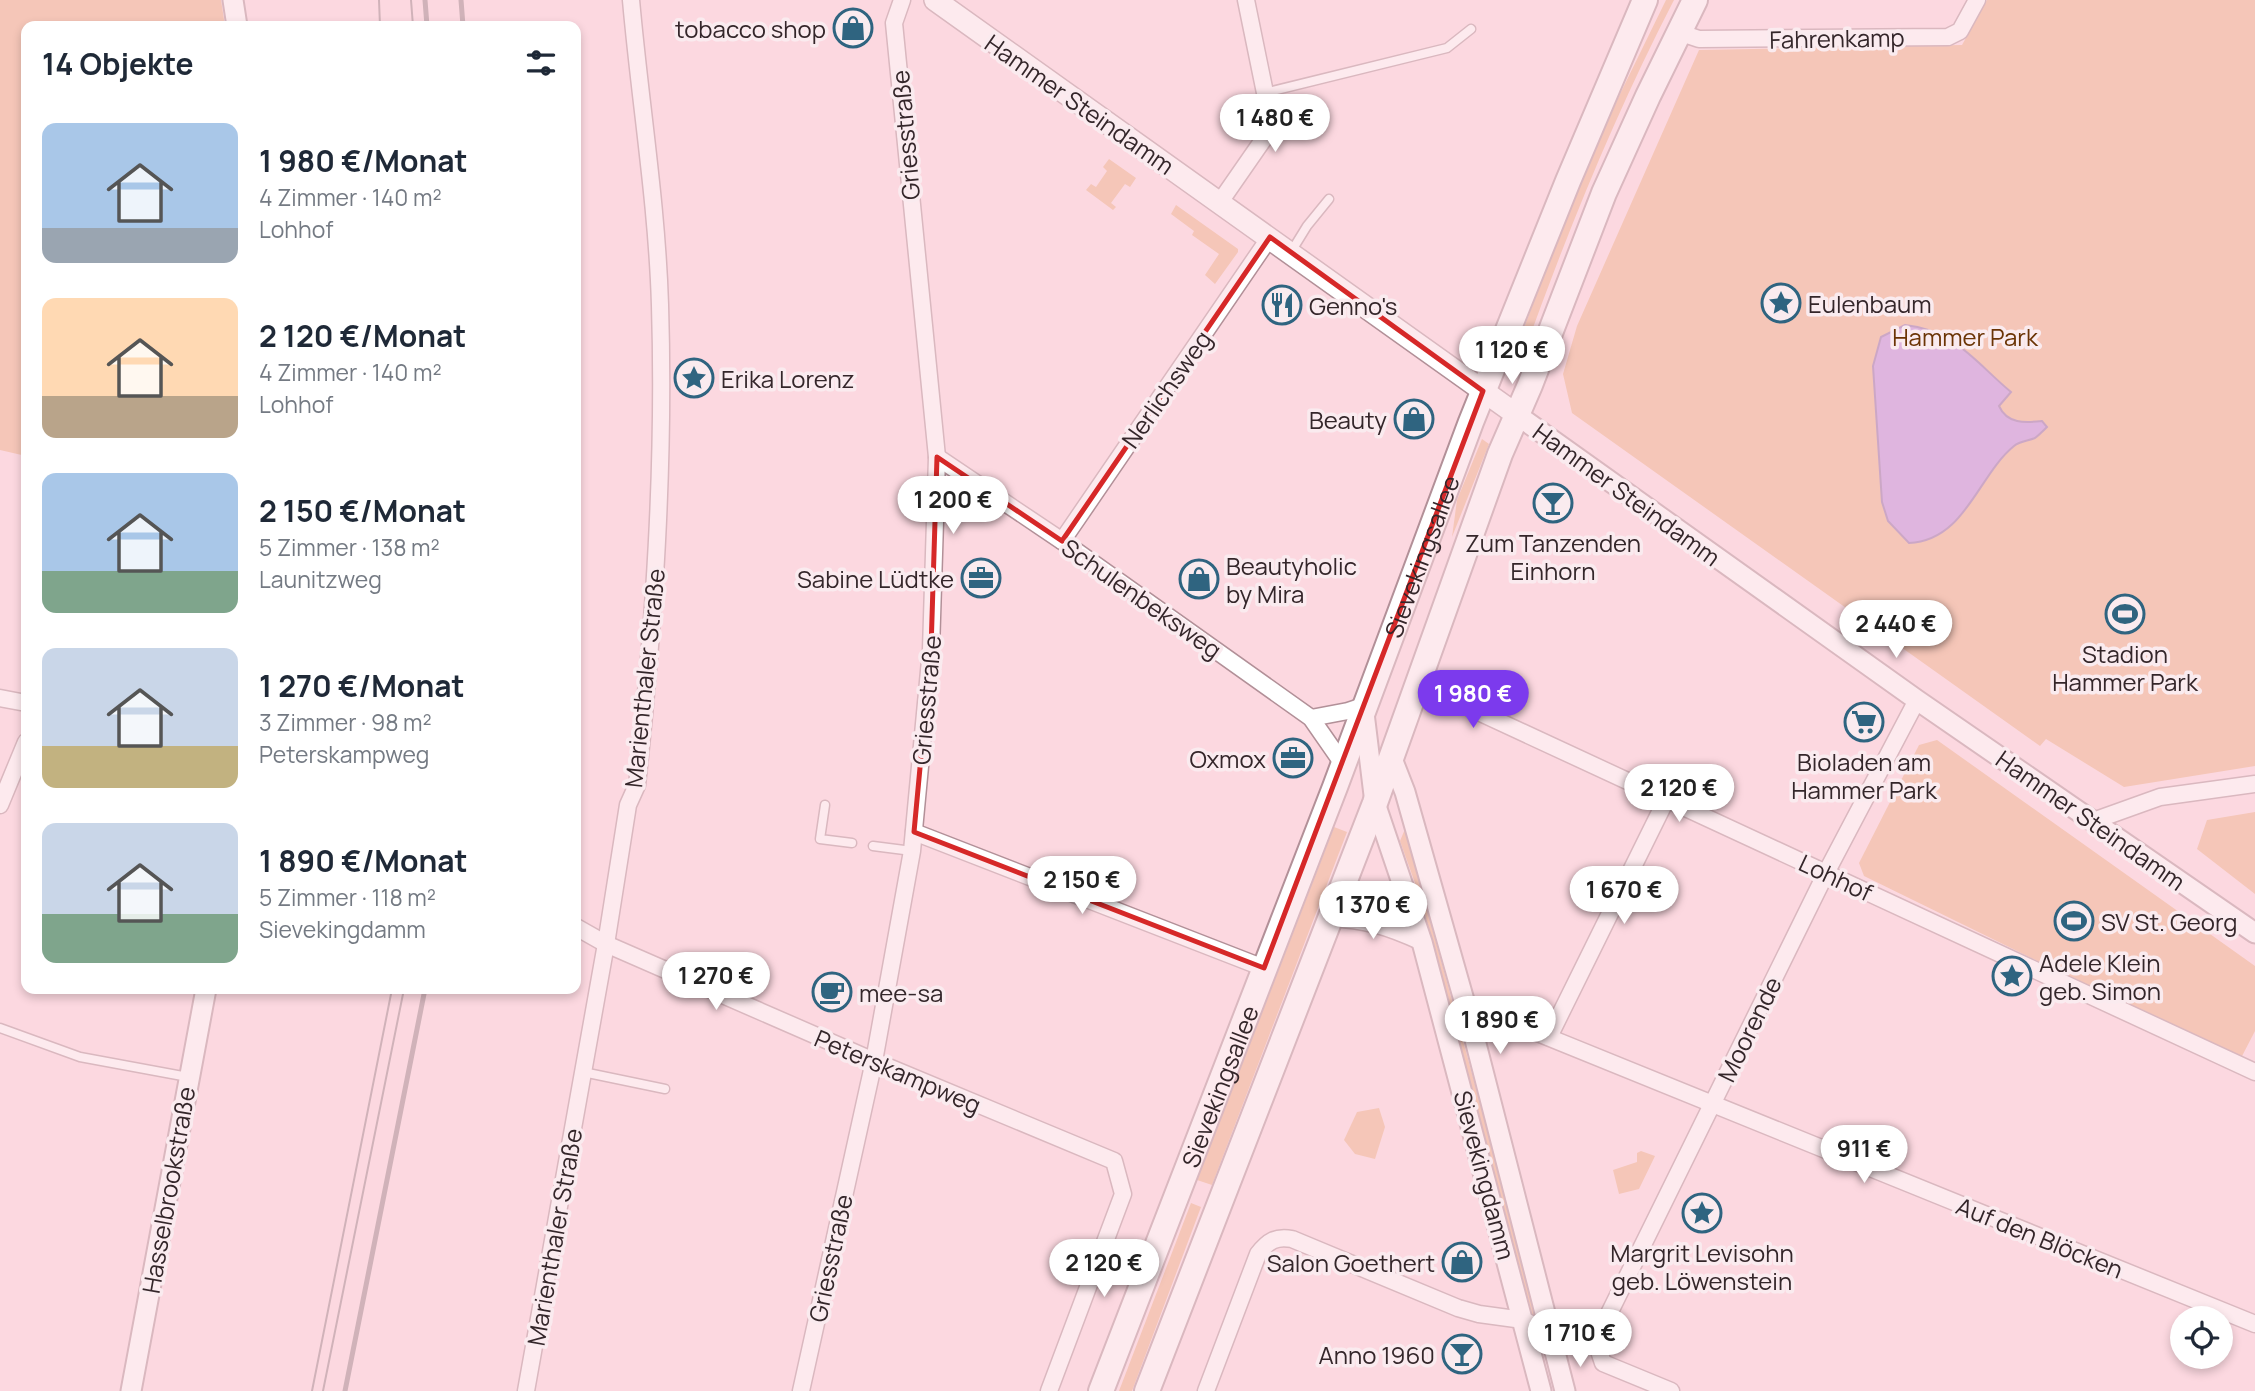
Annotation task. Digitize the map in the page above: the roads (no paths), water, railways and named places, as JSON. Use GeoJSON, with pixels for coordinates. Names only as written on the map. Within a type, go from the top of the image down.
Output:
{"type":"FeatureCollection","features":[{"type":"Feature","properties":{"kind":"main road","name":"Hammer Steindamm"},"geometry":{"type":"LineString","coordinates":[[935,0],[1517,415]]}},
{"type":"Feature","properties":{"kind":"main road","name":"Sievekingsallee"},"geometry":{"type":"LineString","coordinates":[[1101,1391],[1343,764],[1483,391],[1645,0]]}},
{"type":"Feature","properties":{"kind":"main road","name":"Sievekingsallee"},"geometry":{"type":"LineString","coordinates":[[1147,1391],[1328,918],[1375,803],[1500,454],[1604,193],[1695,0]]}},
{"type":"Feature","properties":{"kind":"street"},"geometry":{"type":"LineString","coordinates":[[233,0],[236,21]]}},
{"type":"Feature","properties":{"kind":"street","name":"Marienthaler Straße"},"geometry":{"type":"LineString","coordinates":[[526,1391],[607,944],[628,805],[637,785],[652,648],[661,472],[660,306],[655,221],[631,0]]}},
{"type":"Feature","properties":{"kind":"street","name":"Griesstraße"},"geometry":{"type":"LineString","coordinates":[[800,1391],[874,1061],[912,851],[932,650],[937,457],[894,23],[902,0]]}},
{"type":"Feature","properties":{"kind":"street"},"geometry":{"type":"LineString","coordinates":[[1220,202],[1272,127],[1246,0]]}},
{"type":"Feature","properties":{"kind":"street","name":"Fahrenkamp"},"geometry":{"type":"LineString","coordinates":[[1678,32],[1699,39],[1948,37],[1960,31],[1977,0]]}},
{"type":"Feature","properties":{"kind":"street","name":"Nerlichsweg"},"geometry":{"type":"LineString","coordinates":[[1062,541],[1270,237]]}},
{"type":"Feature","properties":{"kind":"street","name":"Hammer Steindamm"},"geometry":{"type":"LineString","coordinates":[[1517,415],[1917,700],[2255,933]]}},
{"type":"Feature","properties":{"kind":"street","name":"Schulenbeksweg"},"geometry":{"type":"LineString","coordinates":[[937,457],[1062,541],[1311,718],[1343,764]]}},
{"type":"Feature","properties":{"kind":"street","name":"Lohhof"},"geometry":{"type":"LineString","coordinates":[[1416,683],[2255,1072]]}},
{"type":"Feature","properties":{"kind":"street"},"geometry":{"type":"LineString","coordinates":[[0,698],[21,702]]}},
{"type":"Feature","properties":{"kind":"street","name":"Moorende"},"geometry":{"type":"LineString","coordinates":[[1671,1391],[1603,1363],[1597,1345],[1600,1332],[1826,873],[1917,700]]}},
{"type":"Feature","properties":{"kind":"street"},"geometry":{"type":"LineString","coordinates":[[1311,718],[1363,706]]}},
{"type":"Feature","properties":{"kind":"street","name":"Sievekingdamm"},"geometry":{"type":"LineString","coordinates":[[1363,706],[1375,803],[1422,942],[1541,1391]]}},
{"type":"Feature","properties":{"kind":"street"},"geometry":{"type":"LineString","coordinates":[[0,805],[21,754]]}},
{"type":"Feature","properties":{"kind":"street","name":"Sievekingdamm"},"geometry":{"type":"LineString","coordinates":[[1391,756],[1405,792],[1473,1032],[1565,1391]]}},
{"type":"Feature","properties":{"kind":"street"},"geometry":{"type":"LineString","coordinates":[[2093,821],[2160,797],[2255,784]]}},
{"type":"Feature","properties":{"kind":"street"},"geometry":{"type":"LineString","coordinates":[[1549,1037],[1667,798]]}},
{"type":"Feature","properties":{"kind":"street"},"geometry":{"type":"LineString","coordinates":[[914,832],[1264,968]]}},
{"type":"Feature","properties":{"kind":"street"},"geometry":{"type":"LineString","coordinates":[[1328,918],[1379,924],[1422,942]]}},
{"type":"Feature","properties":{"kind":"street","name":"Peterskampweg"},"geometry":{"type":"LineString","coordinates":[[581,930],[607,944],[874,1061],[1114,1161],[1123,1194],[1049,1391]]}},
{"type":"Feature","properties":{"kind":"street","name":"Hasselbrookstraße"},"geometry":{"type":"LineString","coordinates":[[131,1391],[205,994]]}},
{"type":"Feature","properties":{"kind":"street","name":"Auf den Blöcken"},"geometry":{"type":"LineString","coordinates":[[1473,1032],[1513,1023],[2255,1324]]}},
{"type":"Feature","properties":{"kind":"street"},"geometry":{"type":"LineString","coordinates":[[1206,1391],[1258,1254],[1266,1244],[1280,1237],[1292,1239],[1458,1308],[1523,1320],[1551,1333]]}},
{"type":"Feature","properties":{"kind":"lane"},"geometry":{"type":"LineString","coordinates":[[1264,93],[1447,48],[1471,29]]}},
{"type":"Feature","properties":{"kind":"lane"},"geometry":{"type":"LineString","coordinates":[[1291,253],[1307,226],[1329,199]]}},
{"type":"Feature","properties":{"kind":"lane"},"geometry":{"type":"LineString","coordinates":[[825,805],[820,839],[852,843]]}},
{"type":"Feature","properties":{"kind":"lane"},"geometry":{"type":"LineString","coordinates":[[873,846],[912,851]]}},
{"type":"Feature","properties":{"kind":"lane"},"geometry":{"type":"LineString","coordinates":[[0,1028],[80,1058],[188,1077]]}},
{"type":"Feature","properties":{"kind":"lane"},"geometry":{"type":"LineString","coordinates":[[583,1072],[665,1088]]}},
{"type":"Feature","properties":{"kind":"tram line"},"geometry":{"type":"LineString","coordinates":[[379,0],[380,21]]}},
{"type":"Feature","properties":{"kind":"tram line"},"geometry":{"type":"LineString","coordinates":[[411,0],[413,21]]}},
{"type":"Feature","properties":{"kind":"tram line"},"geometry":{"type":"LineString","coordinates":[[312,1391],[391,994]]}},
{"type":"Feature","properties":{"kind":"tram line"},"geometry":{"type":"LineString","coordinates":[[323,1391],[403,994]]}},
{"type":"Feature","properties":{"kind":"railway"},"geometry":{"type":"LineString","coordinates":[[425,0],[427,21]]}},
{"type":"Feature","properties":{"kind":"railway"},"geometry":{"type":"LineString","coordinates":[[461,0],[463,21]]}},
{"type":"Feature","properties":{"kind":"railway"},"geometry":{"type":"LineString","coordinates":[[345,1391],[424,994]]}},
{"type":"Feature","properties":{"kind":"place","name":"tobacco shop"},"geometry":{"type":"Point","coordinates":[853,28]}},
{"type":"Feature","properties":{"kind":"place","name":"Eulenbaum"},"geometry":{"type":"Point","coordinates":[1781,303]}},
{"type":"Feature","properties":{"kind":"place","name":"Genno's"},"geometry":{"type":"Point","coordinates":[1282,305]}},
{"type":"Feature","properties":{"kind":"place","name":"Erika Lorenz"},"geometry":{"type":"Point","coordinates":[694,378]}},
{"type":"Feature","properties":{"kind":"place","name":"Beauty"},"geometry":{"type":"Point","coordinates":[1414,419]}},
{"type":"Feature","properties":{"kind":"place","name":"Zum Tanzenden Einhorn"},"geometry":{"type":"Point","coordinates":[1553,503]}},
{"type":"Feature","properties":{"kind":"place","name":"Sabine Lüdtke"},"geometry":{"type":"Point","coordinates":[981,578]}},
{"type":"Feature","properties":{"kind":"place","name":"Beautyholic by Mira"},"geometry":{"type":"Point","coordinates":[1199,579]}},
{"type":"Feature","properties":{"kind":"place","name":"Stadion Hammer Park"},"geometry":{"type":"Point","coordinates":[2125,614]}},
{"type":"Feature","properties":{"kind":"place","name":"Bioladen am Hammer Park"},"geometry":{"type":"Point","coordinates":[1864,722]}},
{"type":"Feature","properties":{"kind":"place","name":"Oxmox"},"geometry":{"type":"Point","coordinates":[1293,758]}},
{"type":"Feature","properties":{"kind":"place","name":"SV St. Georg"},"geometry":{"type":"Point","coordinates":[2074,921]}},
{"type":"Feature","properties":{"kind":"place","name":"Adele Klein geb. Simon"},"geometry":{"type":"Point","coordinates":[2012,976]}},
{"type":"Feature","properties":{"kind":"place","name":"mee-sa"},"geometry":{"type":"Point","coordinates":[832,992]}},
{"type":"Feature","properties":{"kind":"place","name":"Margrit Levisohn geb. Löwenstein"},"geometry":{"type":"Point","coordinates":[1702,1213]}},
{"type":"Feature","properties":{"kind":"place","name":"Salon Goethert"},"geometry":{"type":"Point","coordinates":[1462,1262]}},
{"type":"Feature","properties":{"kind":"place","name":"Anno 1960"},"geometry":{"type":"Point","coordinates":[1462,1354]}},
{"type":"Feature","properties":{"kind":"park label","name":"Hammer Park"},"geometry":{"type":"Point","coordinates":[1965,336]}}]}
